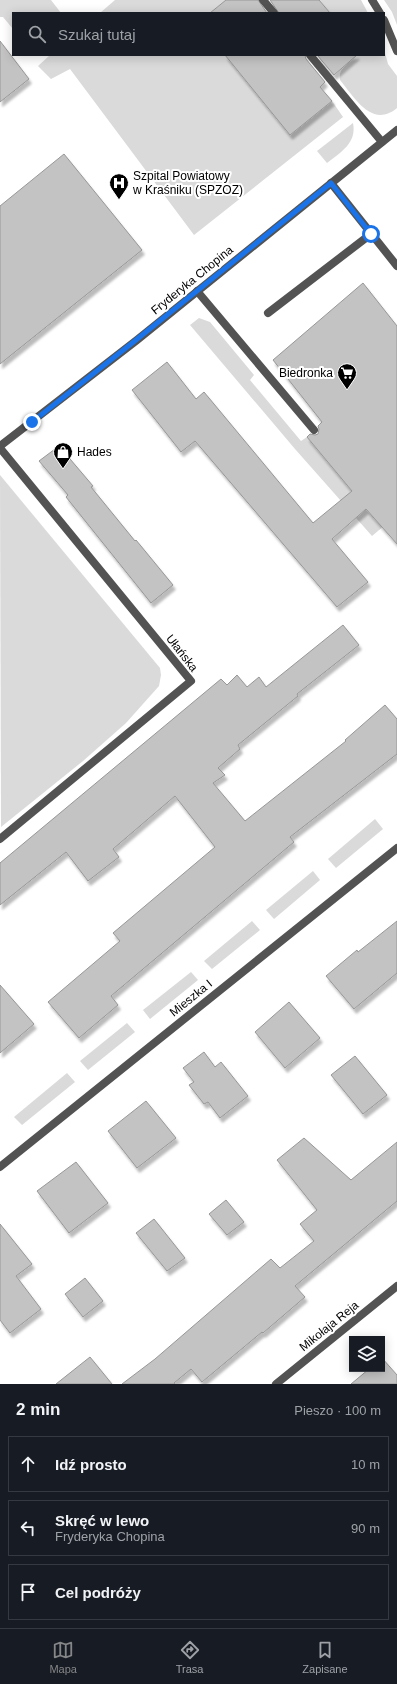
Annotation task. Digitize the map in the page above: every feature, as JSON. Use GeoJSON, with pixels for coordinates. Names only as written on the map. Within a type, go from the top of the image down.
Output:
{"type":"FeatureCollection","features":[{"type":"Feature","properties":{"kind":"street"},"geometry":{"type":"LineString","coordinates":[[263,0],[273,12]]}},
{"type":"Feature","properties":{"kind":"street"},"geometry":{"type":"LineString","coordinates":[[372,0],[379,12]]}},
{"type":"Feature","properties":{"kind":"street"},"geometry":{"type":"LineString","coordinates":[[385,22],[397,51]]}},
{"type":"Feature","properties":{"kind":"street"},"geometry":{"type":"LineString","coordinates":[[311,56],[382,142]]}},
{"type":"Feature","properties":{"kind":"street","name":"Fryderyka Chopina"},"geometry":{"type":"LineString","coordinates":[[0,447],[397,130]]}},
{"type":"Feature","properties":{"kind":"street"},"geometry":{"type":"LineString","coordinates":[[331,183],[397,266]]}},
{"type":"Feature","properties":{"kind":"street"},"geometry":{"type":"LineString","coordinates":[[268,313],[371,234]]}},
{"type":"Feature","properties":{"kind":"street"},"geometry":{"type":"LineString","coordinates":[[197,291],[314,430]]}},
{"type":"Feature","properties":{"kind":"street","name":"Ułańska"},"geometry":{"type":"LineString","coordinates":[[0,447],[190,681],[0,839]]}},
{"type":"Feature","properties":{"kind":"street","name":"Mieszka I"},"geometry":{"type":"LineString","coordinates":[[0,1167],[397,848]]}},
{"type":"Feature","properties":{"kind":"street","name":"Mikołaja Reja"},"geometry":{"type":"LineString","coordinates":[[276,1384],[397,1286]]}},
{"type":"Feature","properties":{"kind":"shaded area"},"geometry":{"type":"Polygon","coordinates":[[[0,0],[51,0],[60,12],[12,12],[12,28],[3,17],[0,17],[0,0]]]}},
{"type":"Feature","properties":{"kind":"shaded area"},"geometry":{"type":"Polygon","coordinates":[[[115,0],[226,0],[211,12],[101,12],[115,0]]]}},
{"type":"Feature","properties":{"kind":"shaded area"},"geometry":{"type":"Polygon","coordinates":[[[319,0],[361,0],[367,12],[329,12],[319,0]]]}},
{"type":"Feature","properties":{"kind":"shaded area"},"geometry":{"type":"Polygon","coordinates":[[[384,0],[397,0],[397,25],[392,12],[384,0]]]}},
{"type":"Feature","properties":{"kind":"shaded area"},"geometry":{"type":"Polygon","coordinates":[[[385,53],[388,64],[397,76],[397,108],[388,114],[380,115],[372,113],[364,108],[340,80],[342,69],[356,56],[385,56],[385,53]]]}},
{"type":"Feature","properties":{"kind":"shaded area"},"geometry":{"type":"Polygon","coordinates":[[[49,56],[226,56],[290,135],[332,101],[343,117],[194,235],[70,69],[51,79],[38,66],[49,56]]]}},
{"type":"Feature","properties":{"kind":"shaded area"},"geometry":{"type":"Polygon","coordinates":[[[353,123],[354,130],[350,142],[342,151],[327,163],[317,151],[353,123]]]}},
{"type":"Feature","properties":{"kind":"shaded area"},"geometry":{"type":"Polygon","coordinates":[[[199,318],[210,322],[254,375],[250,380],[301,441],[307,437],[377,521],[397,515],[372,536],[295,449],[190,325],[199,318]]]}},
{"type":"Feature","properties":{"kind":"shaded area"},"geometry":{"type":"Polygon","coordinates":[[[0,475],[160,668],[161,675],[159,686],[126,723],[83,761],[1,827],[0,475]]]}},
{"type":"Feature","properties":{"kind":"shaded area"},"geometry":{"type":"Polygon","coordinates":[[[375,819],[383,829],[336,868],[328,859],[375,819]]]}},
{"type":"Feature","properties":{"kind":"shaded area"},"geometry":{"type":"Polygon","coordinates":[[[313,871],[320,880],[274,919],[266,910],[313,871]]]}},
{"type":"Feature","properties":{"kind":"shaded area"},"geometry":{"type":"Polygon","coordinates":[[[252,921],[260,930],[212,969],[204,961],[252,921]]]}},
{"type":"Feature","properties":{"kind":"shaded area"},"geometry":{"type":"Polygon","coordinates":[[[191,972],[198,980],[150,1019],[143,1010],[191,972]]]}},
{"type":"Feature","properties":{"kind":"shaded area"},"geometry":{"type":"Polygon","coordinates":[[[127,1023],[135,1032],[88,1070],[80,1061],[127,1023]]]}},
{"type":"Feature","properties":{"kind":"shaded area"},"geometry":{"type":"Polygon","coordinates":[[[67,1073],[75,1082],[22,1125],[14,1117],[67,1073]]]}},
{"type":"Feature","properties":{"kind":"building"},"geometry":{"type":"Polygon","coordinates":[[[226,0],[258,0],[266,12],[211,12],[226,0]]]}},
{"type":"Feature","properties":{"kind":"building"},"geometry":{"type":"Polygon","coordinates":[[[270,0],[319,0],[329,12],[278,12],[270,0]]]}},
{"type":"Feature","properties":{"kind":"building"},"geometry":{"type":"Polygon","coordinates":[[[0,41],[29,79],[0,102],[0,41]]]}},
{"type":"Feature","properties":{"kind":"building"},"geometry":{"type":"Polygon","coordinates":[[[226,56],[305,56],[306,59],[325,82],[320,87],[332,101],[290,135],[226,56]]]}},
{"type":"Feature","properties":{"kind":"building"},"geometry":{"type":"Polygon","coordinates":[[[318,56],[356,56],[334,75],[318,56]]]}},
{"type":"Feature","properties":{"kind":"building"},"geometry":{"type":"Polygon","coordinates":[[[64,154],[142,250],[0,364],[0,206],[64,154]]]}},
{"type":"Feature","properties":{"kind":"building"},"geometry":{"type":"Polygon","coordinates":[[[363,283],[397,326],[397,544],[366,509],[332,539],[368,582],[337,607],[195,441],[181,452],[132,390],[167,362],[196,399],[204,392],[313,523],[352,491],[307,437],[310,434],[318,434],[318,426],[322,422],[273,360],[363,283]]]}},
{"type":"Feature","properties":{"kind":"building"},"geometry":{"type":"Polygon","coordinates":[[[59,446],[93,486],[91,487],[135,541],[136,540],[173,585],[151,603],[66,497],[68,495],[39,461],[59,446]]]}},
{"type":"Feature","properties":{"kind":"building"},"geometry":{"type":"Polygon","coordinates":[[[343,625],[359,645],[297,694],[298,696],[238,745],[240,749],[218,768],[225,775],[213,783],[245,821],[346,741],[345,740],[385,705],[397,719],[397,754],[290,837],[294,842],[111,996],[118,1005],[79,1038],[48,1002],[120,941],[113,933],[215,847],[175,796],[113,849],[119,857],[88,881],[66,852],[0,905],[0,863],[221,679],[227,685],[237,675],[247,687],[259,677],[266,687],[343,625]]]}},
{"type":"Feature","properties":{"kind":"building"},"geometry":{"type":"Polygon","coordinates":[[[397,921],[397,973],[354,1009],[326,976],[357,950],[358,952],[397,921]]]}},
{"type":"Feature","properties":{"kind":"building"},"geometry":{"type":"Polygon","coordinates":[[[0,985],[34,1024],[0,1053],[0,985]]]}},
{"type":"Feature","properties":{"kind":"building"},"geometry":{"type":"Polygon","coordinates":[[[289,1002],[320,1038],[285,1068],[255,1032],[289,1002]]]}},
{"type":"Feature","properties":{"kind":"building"},"geometry":{"type":"Polygon","coordinates":[[[204,1052],[215,1067],[221,1062],[248,1096],[220,1118],[208,1102],[204,1104],[189,1085],[194,1082],[183,1068],[204,1052]]]}},
{"type":"Feature","properties":{"kind":"building"},"geometry":{"type":"Polygon","coordinates":[[[355,1056],[387,1095],[363,1114],[331,1075],[355,1056]]]}},
{"type":"Feature","properties":{"kind":"building"},"geometry":{"type":"Polygon","coordinates":[[[146,1101],[176,1138],[137,1168],[108,1131],[146,1101]]]}},
{"type":"Feature","properties":{"kind":"building"},"geometry":{"type":"Polygon","coordinates":[[[304,1138],[351,1180],[397,1142],[397,1201],[295,1286],[305,1297],[202,1382],[191,1369],[174,1383],[175,1384],[122,1384],[155,1359],[271,1259],[280,1268],[314,1241],[300,1224],[317,1210],[277,1160],[304,1138]]]}},
{"type":"Feature","properties":{"kind":"building"},"geometry":{"type":"Polygon","coordinates":[[[76,1162],[108,1203],[69,1233],[37,1191],[76,1162]]]}},
{"type":"Feature","properties":{"kind":"building"},"geometry":{"type":"Polygon","coordinates":[[[226,1200],[244,1222],[227,1235],[209,1214],[226,1200]]]}},
{"type":"Feature","properties":{"kind":"building"},"geometry":{"type":"Polygon","coordinates":[[[154,1219],[185,1258],[167,1271],[136,1233],[154,1219]]]}},
{"type":"Feature","properties":{"kind":"building"},"geometry":{"type":"Polygon","coordinates":[[[0,1224],[32,1264],[16,1276],[41,1309],[10,1333],[0,1320],[0,1224]]]}},
{"type":"Feature","properties":{"kind":"building"},"geometry":{"type":"Polygon","coordinates":[[[85,1278],[103,1301],[83,1317],[65,1294],[85,1278]]]}},
{"type":"Feature","properties":{"kind":"building"},"geometry":{"type":"Polygon","coordinates":[[[90,1357],[112,1384],[56,1384],[90,1357]]]}},
{"type":"Feature","properties":{"kind":"building"},"geometry":{"type":"Polygon","coordinates":[[[385,1361],[397,1375],[397,1384],[351,1384],[365,1372],[385,1372],[385,1361]]]}},
{"type":"Feature","properties":{"kind":"place","name":"Szpital Powiatowy w Kraśniku (SPZOZ)"},"geometry":{"type":"Point","coordinates":[119,200]}},
{"type":"Feature","properties":{"kind":"place","name":"Biedronka"},"geometry":{"type":"Point","coordinates":[347,390]}},
{"type":"Feature","properties":{"kind":"place","name":"Hades"},"geometry":{"type":"Point","coordinates":[63,469]}},
{"type":"Feature","properties":{"kind":"route"},"geometry":{"type":"LineString","coordinates":[[32,422],[331,183],[371,234]]}}]}
